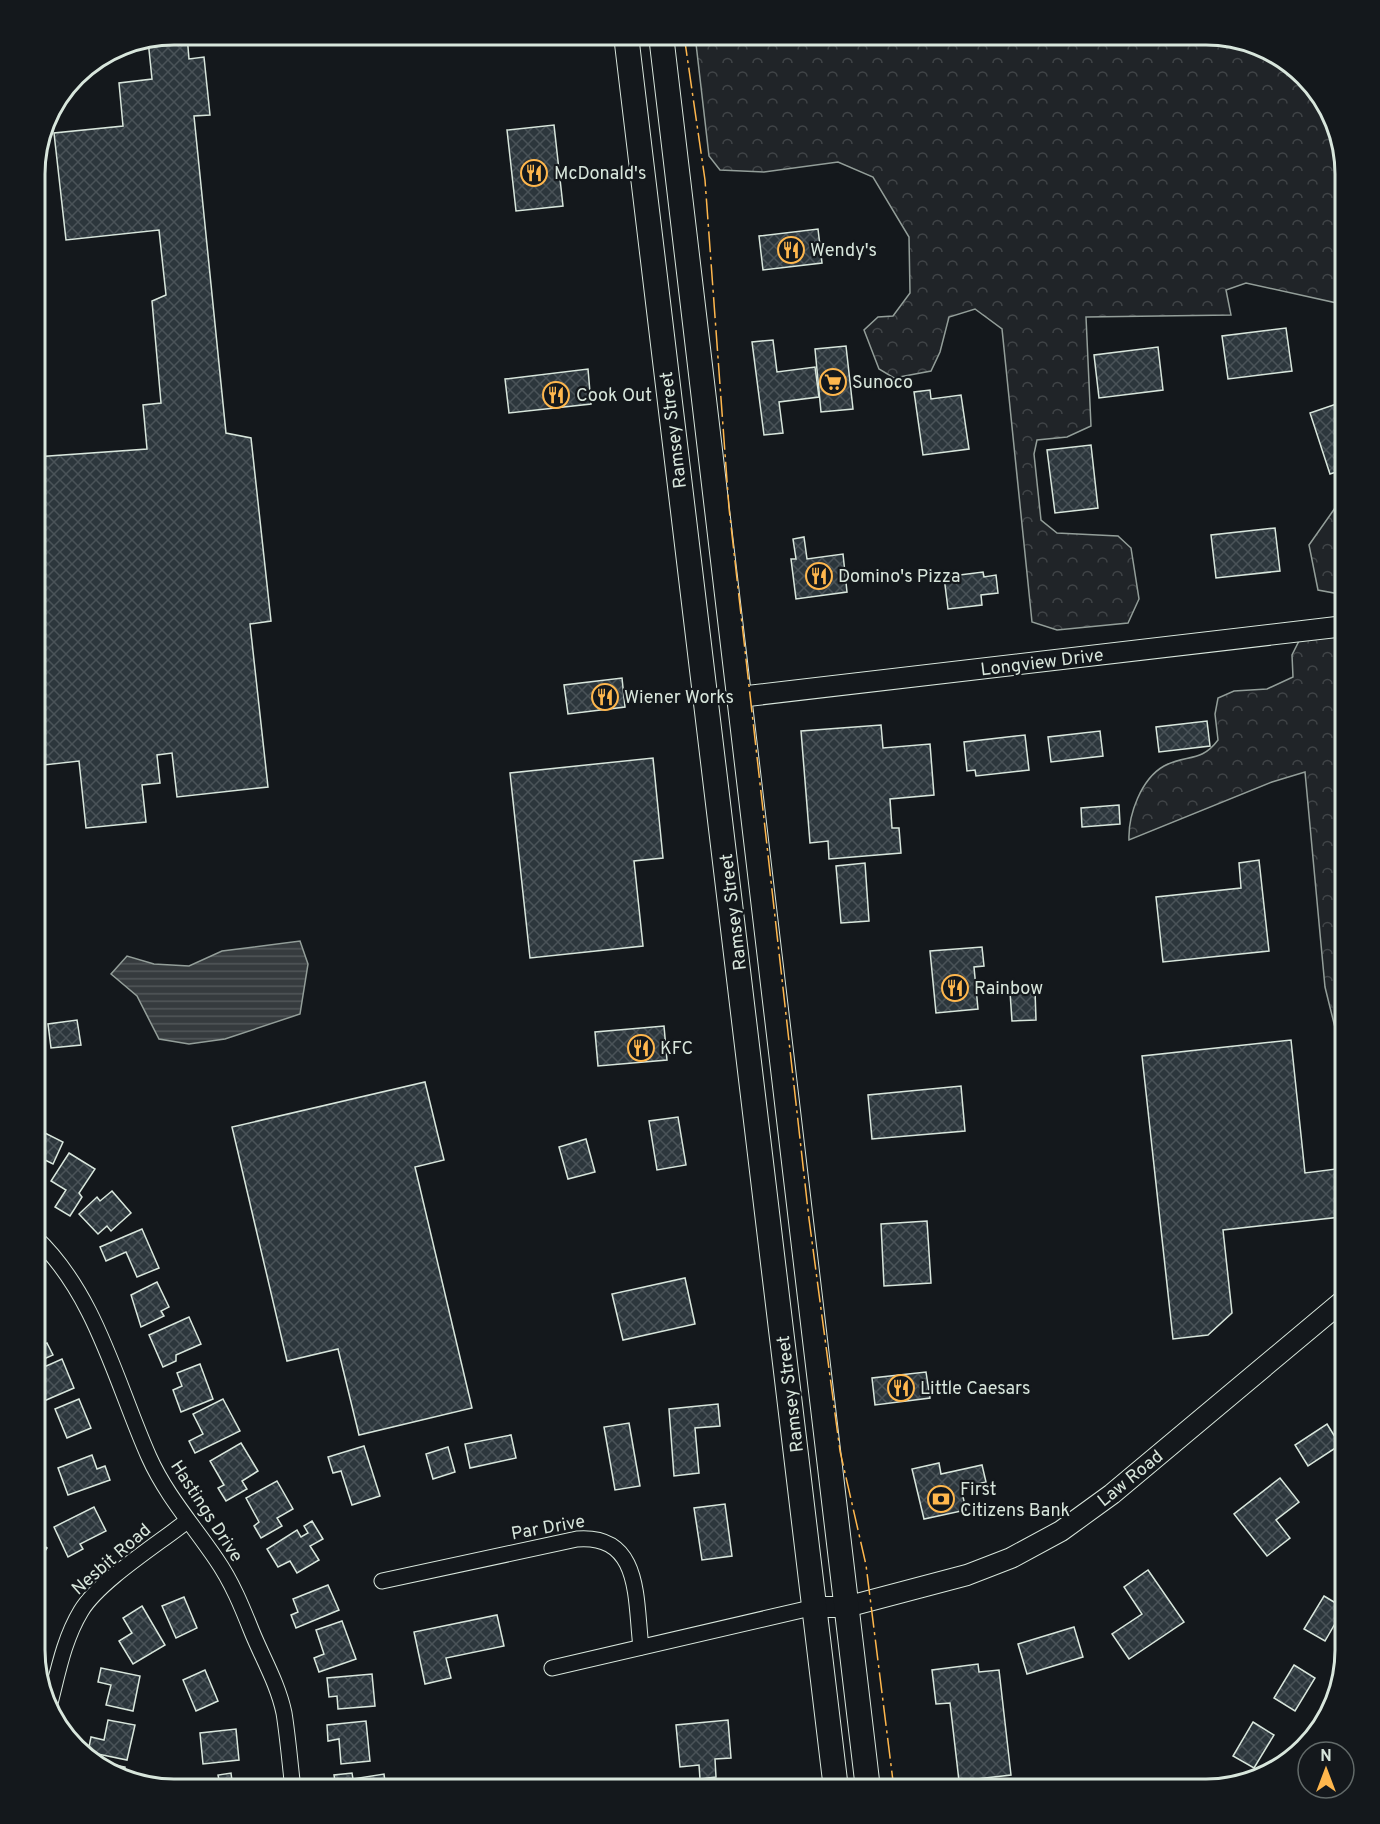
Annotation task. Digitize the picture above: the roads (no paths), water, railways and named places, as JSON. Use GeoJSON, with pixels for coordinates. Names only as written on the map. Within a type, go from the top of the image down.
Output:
{"type":"FeatureCollection","features":[{"type":"Feature","properties":{"kind":"main road","name":"Ramsey Street"},"geometry":{"type":"LineString","coordinates":[[627,45],[683,518],[697,610],[835,1779]]}},
{"type":"Feature","properties":{"kind":"main road","name":"Ramsey Street"},"geometry":{"type":"LineString","coordinates":[[662,45],[867,1779]]}},
{"type":"Feature","properties":{"kind":"main road"},"geometry":{"type":"LineString","coordinates":[[653,258],[688,266]]}},
{"type":"Feature","properties":{"kind":"main road"},"geometry":{"type":"LineString","coordinates":[[656,288],[688,266]]}},
{"type":"Feature","properties":{"kind":"street","name":"Longview Drive"},"geometry":{"type":"LineString","coordinates":[[739,697],[1335,627]]}},
{"type":"Feature","properties":{"kind":"street","name":"Hastings Drive"},"geometry":{"type":"LineString","coordinates":[[45,1246],[77,1290],[98,1331],[150,1458],[168,1494],[217,1560],[244,1608],[275,1682],[284,1712],[292,1779]]}},
{"type":"Feature","properties":{"kind":"street","name":"Law Road"},"geometry":{"type":"LineString","coordinates":[[815,1607],[846,1607],[988,1567],[1061,1531],[1112,1494],[1335,1308]]}},
{"type":"Feature","properties":{"kind":"street","name":"Nesbit Road"},"geometry":{"type":"LineString","coordinates":[[53,1694],[61,1658],[82,1608],[113,1578],[187,1521]]}},
{"type":"Feature","properties":{"kind":"street","name":"Par Drive"},"geometry":{"type":"LineString","coordinates":[[382,1581],[577,1539],[601,1539],[617,1547],[626,1557],[631,1569],[641,1647]]}},
{"type":"Feature","properties":{"kind":"street"},"geometry":{"type":"LineString","coordinates":[[552,1668],[815,1607]]}},
{"type":"Feature","properties":{"kind":"place","name":"McDonald's"},"geometry":{"type":"Point","coordinates":[534,173]}},
{"type":"Feature","properties":{"kind":"place","name":"Wendy's"},"geometry":{"type":"Point","coordinates":[791,250]}},
{"type":"Feature","properties":{"kind":"place","name":"Sunoco"},"geometry":{"type":"Point","coordinates":[833,382]}},
{"type":"Feature","properties":{"kind":"place","name":"Cook Out"},"geometry":{"type":"Point","coordinates":[556,395]}},
{"type":"Feature","properties":{"kind":"place","name":"Domino's Pizza"},"geometry":{"type":"Point","coordinates":[819,576]}},
{"type":"Feature","properties":{"kind":"place","name":"Wiener Works"},"geometry":{"type":"Point","coordinates":[605,697]}},
{"type":"Feature","properties":{"kind":"place","name":"Rainbow"},"geometry":{"type":"Point","coordinates":[955,988]}},
{"type":"Feature","properties":{"kind":"place","name":"KFC"},"geometry":{"type":"Point","coordinates":[641,1048]}},
{"type":"Feature","properties":{"kind":"place","name":"Little Caesars"},"geometry":{"type":"Point","coordinates":[901,1388]}},
{"type":"Feature","properties":{"kind":"place","name":"First Citizens Bank"},"geometry":{"type":"Point","coordinates":[941,1499]}}]}
